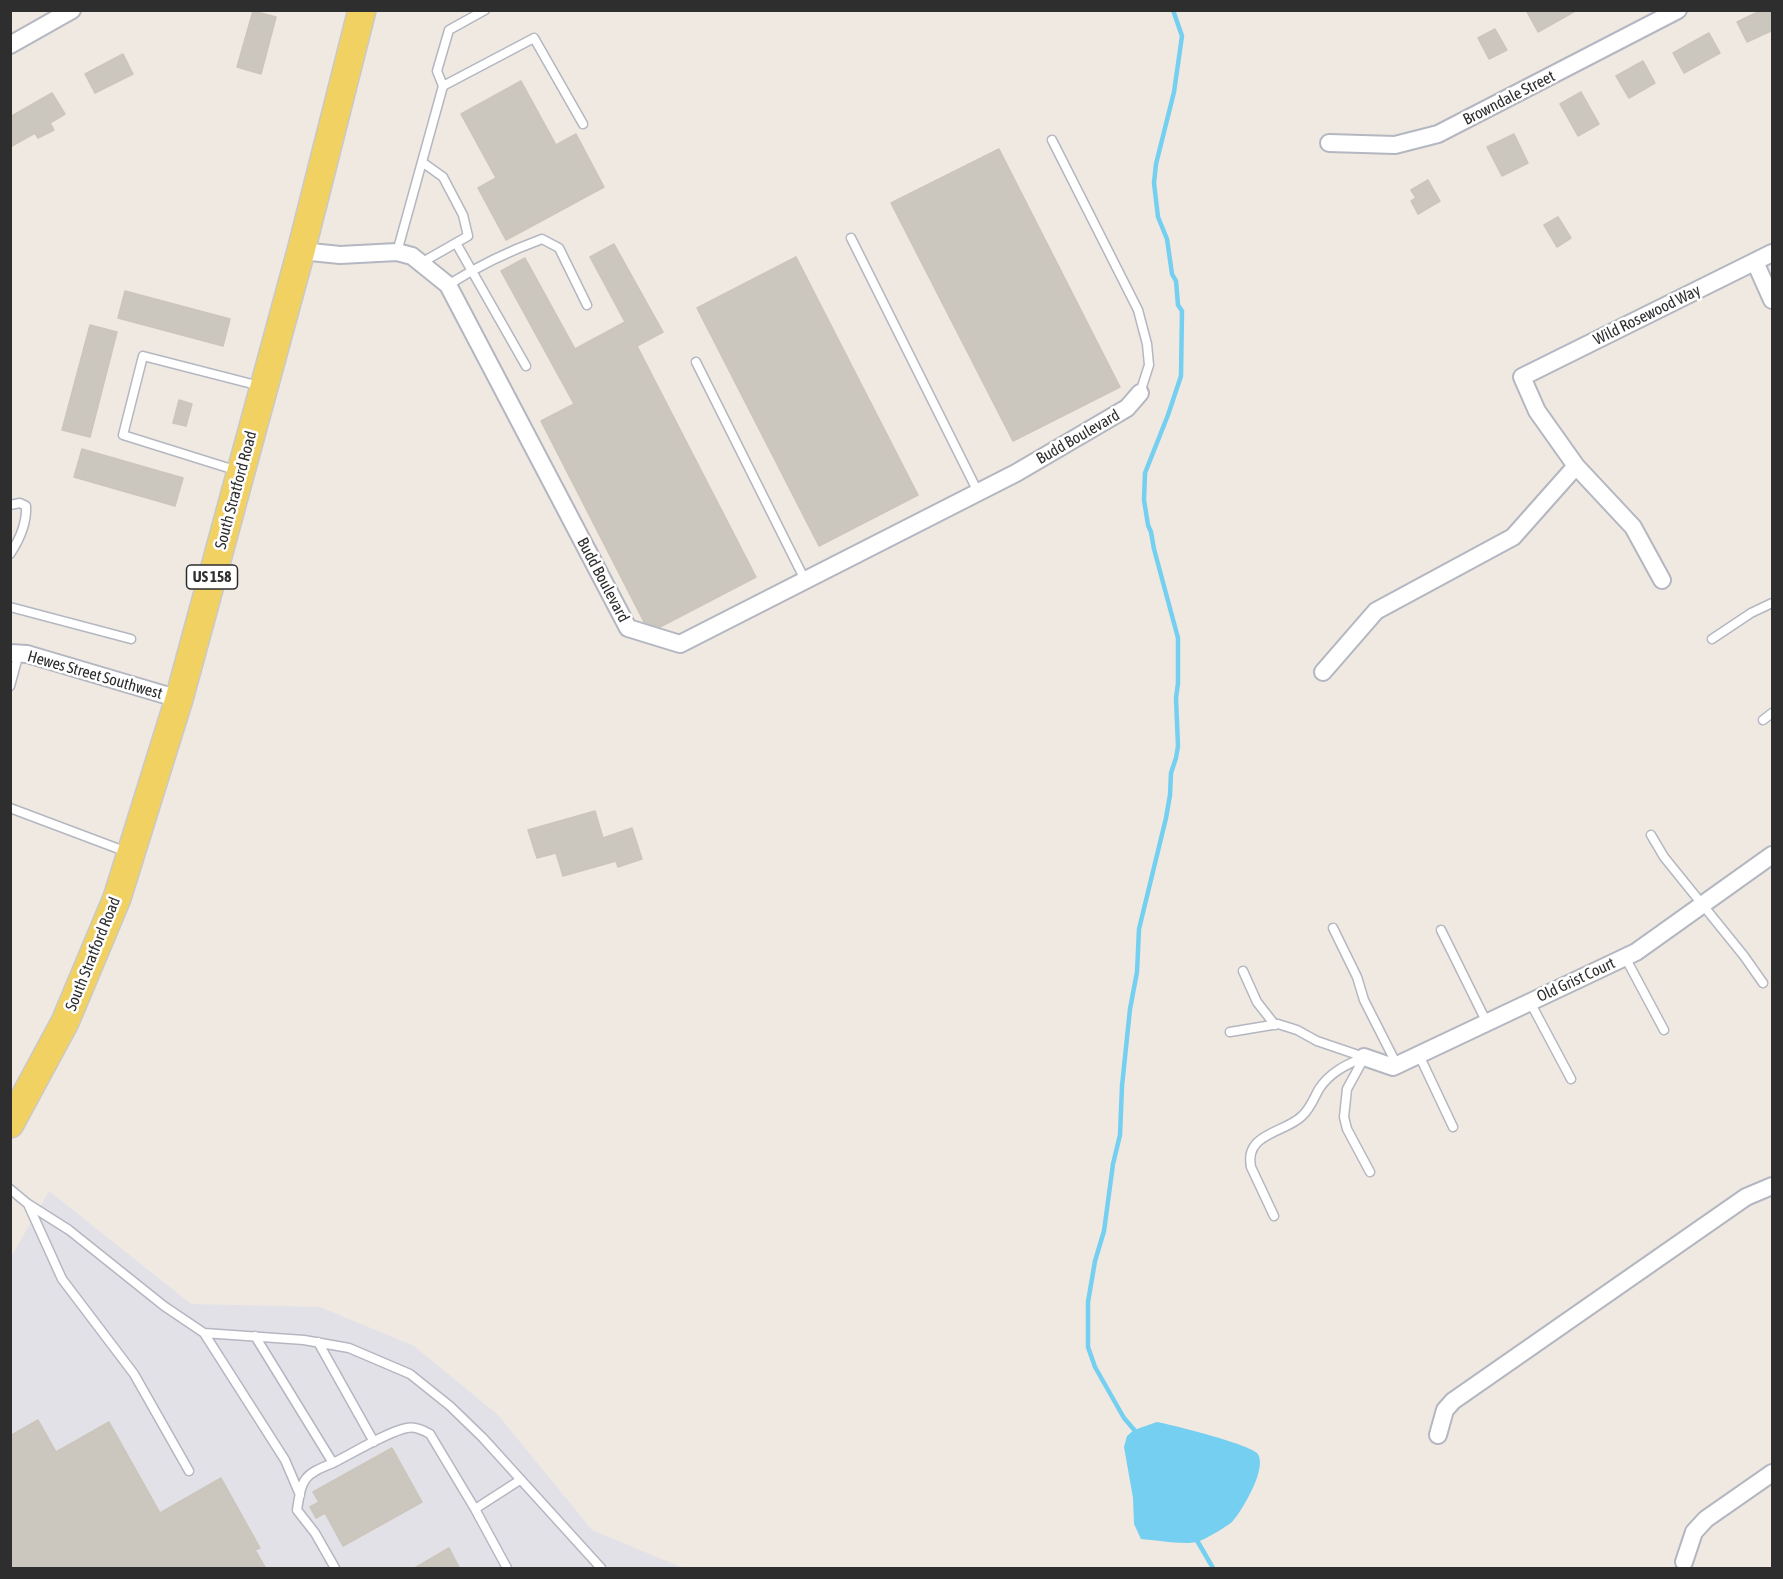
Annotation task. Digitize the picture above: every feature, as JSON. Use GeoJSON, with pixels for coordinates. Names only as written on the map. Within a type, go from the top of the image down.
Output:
{"type":"FeatureCollection","features":[{"type":"Feature","properties":{"kind":"main road","name":"South Stratford Road"},"geometry":{"type":"LineString","coordinates":[[13,1113],[65,1022],[117,898],[179,699],[301,251],[362,10]]}},
{"type":"Feature","properties":{"kind":"street"},"geometry":{"type":"LineString","coordinates":[[10,45],[72,10]]}},
{"type":"Feature","properties":{"kind":"street","name":"Browndale Street"},"geometry":{"type":"LineString","coordinates":[[1329,143],[1395,145],[1438,135],[1678,10]]}},
{"type":"Feature","properties":{"kind":"street","name":"Budd Boulevard"},"geometry":{"type":"LineString","coordinates":[[301,251],[340,255],[397,252],[412,256],[448,285],[628,628],[680,644],[1016,473],[1127,408],[1140,393]]}},
{"type":"Feature","properties":{"kind":"street","name":"Wild Rosewood Way"},"geometry":{"type":"LineString","coordinates":[[1576,466],[1537,411],[1522,377],[1773,253]]}},
{"type":"Feature","properties":{"kind":"street"},"geometry":{"type":"LineString","coordinates":[[1755,262],[1773,300]]}},
{"type":"Feature","properties":{"kind":"street"},"geometry":{"type":"LineString","coordinates":[[1323,672],[1376,611],[1513,537],[1576,466],[1633,527],[1662,580]]}},
{"type":"Feature","properties":{"kind":"street","name":"Hewes Street Southwest"},"geometry":{"type":"LineString","coordinates":[[15,653],[27,654],[179,699]]}},
{"type":"Feature","properties":{"kind":"street","name":"Old Grist Court"},"geometry":{"type":"LineString","coordinates":[[1396,1065],[1636,952],[1773,855]]}},
{"type":"Feature","properties":{"kind":"street"},"geometry":{"type":"LineString","coordinates":[[1364,1057],[1393,1067],[1396,1065]]}},
{"type":"Feature","properties":{"kind":"street"},"geometry":{"type":"LineString","coordinates":[[1438,1435],[1445,1410],[1454,1401],[1746,1197],[1773,1186]]}},
{"type":"Feature","properties":{"kind":"street"},"geometry":{"type":"LineString","coordinates":[[1684,1562],[1694,1532],[1706,1519],[1773,1473]]}},
{"type":"Feature","properties":{"kind":"lane"},"geometry":{"type":"LineString","coordinates":[[397,252],[443,86],[437,71],[449,30],[485,10]]}},
{"type":"Feature","properties":{"kind":"lane"},"geometry":{"type":"LineString","coordinates":[[443,86],[534,38],[583,124]]}},
{"type":"Feature","properties":{"kind":"lane"},"geometry":{"type":"LineString","coordinates":[[1052,140],[1138,310],[1147,344],[1149,365],[1140,393]]}},
{"type":"Feature","properties":{"kind":"lane"},"geometry":{"type":"LineString","coordinates":[[421,263],[468,236],[463,215],[443,177],[422,162]]}},
{"type":"Feature","properties":{"kind":"lane"},"geometry":{"type":"LineString","coordinates":[[851,238],[978,492]]}},
{"type":"Feature","properties":{"kind":"lane"},"geometry":{"type":"LineString","coordinates":[[448,285],[514,249],[542,239],[559,248],[587,305]]}},
{"type":"Feature","properties":{"kind":"lane"},"geometry":{"type":"LineString","coordinates":[[456,243],[526,366]]}},
{"type":"Feature","properties":{"kind":"lane"},"geometry":{"type":"LineString","coordinates":[[241,472],[123,435],[143,356],[264,387]]}},
{"type":"Feature","properties":{"kind":"lane"},"geometry":{"type":"LineString","coordinates":[[696,362],[805,580]]}},
{"type":"Feature","properties":{"kind":"lane"},"geometry":{"type":"LineString","coordinates":[[10,505],[20,503],[26,506],[27,516],[20,540],[10,554]]}},
{"type":"Feature","properties":{"kind":"lane"},"geometry":{"type":"LineString","coordinates":[[1712,639],[1751,613],[1773,603]]}},
{"type":"Feature","properties":{"kind":"lane"},"geometry":{"type":"LineString","coordinates":[[10,607],[131,639]]}},
{"type":"Feature","properties":{"kind":"lane"},"geometry":{"type":"LineString","coordinates":[[10,686],[15,653]]}},
{"type":"Feature","properties":{"kind":"lane"},"geometry":{"type":"LineString","coordinates":[[1763,720],[1773,714]]}},
{"type":"Feature","properties":{"kind":"lane"},"geometry":{"type":"LineString","coordinates":[[10,808],[131,853]]}},
{"type":"Feature","properties":{"kind":"lane"},"geometry":{"type":"LineString","coordinates":[[1651,835],[1664,857],[1703,903],[1762,983]]}},
{"type":"Feature","properties":{"kind":"lane"},"geometry":{"type":"LineString","coordinates":[[1333,928],[1396,1065]]}},
{"type":"Feature","properties":{"kind":"lane"},"geometry":{"type":"LineString","coordinates":[[1442,930],[1487,1023]]}},
{"type":"Feature","properties":{"kind":"lane"},"geometry":{"type":"LineString","coordinates":[[1625,957],[1664,1030]]}},
{"type":"Feature","properties":{"kind":"lane"},"geometry":{"type":"LineString","coordinates":[[1244,971],[1257,1002],[1275,1025]]}},
{"type":"Feature","properties":{"kind":"lane"},"geometry":{"type":"LineString","coordinates":[[1530,1002],[1571,1078]]}},
{"type":"Feature","properties":{"kind":"lane"},"geometry":{"type":"LineString","coordinates":[[1230,1032],[1286,1025],[1317,1041],[1364,1057]]}},
{"type":"Feature","properties":{"kind":"lane"},"geometry":{"type":"LineString","coordinates":[[1419,1055],[1453,1127]]}},
{"type":"Feature","properties":{"kind":"lane"},"geometry":{"type":"LineString","coordinates":[[1364,1057],[1347,1089],[1344,1117],[1347,1129],[1370,1172]]}},
{"type":"Feature","properties":{"kind":"lane"},"geometry":{"type":"LineString","coordinates":[[1274,1216],[1251,1167],[1250,1161],[1255,1145],[1265,1135],[1295,1122],[1304,1115],[1327,1079],[1340,1068],[1364,1057]]}},
{"type":"Feature","properties":{"kind":"lane"},"geometry":{"type":"LineString","coordinates":[[10,1189],[28,1204],[69,1230],[164,1306],[204,1333],[285,1460],[300,1496]]}},
{"type":"Feature","properties":{"kind":"lane"},"geometry":{"type":"LineString","coordinates":[[28,1204],[62,1279],[134,1374],[189,1471]]}},
{"type":"Feature","properties":{"kind":"lane"},"geometry":{"type":"LineString","coordinates":[[204,1333],[318,1342],[349,1348],[410,1374],[450,1406],[483,1438],[601,1569]]}},
{"type":"Feature","properties":{"kind":"lane"},"geometry":{"type":"LineString","coordinates":[[255,1336],[333,1463]]}},
{"type":"Feature","properties":{"kind":"lane"},"geometry":{"type":"LineString","coordinates":[[318,1342],[374,1442]]}},
{"type":"Feature","properties":{"kind":"lane"},"geometry":{"type":"LineString","coordinates":[[335,1569],[315,1533],[297,1510],[305,1478],[314,1471],[407,1427],[419,1428],[430,1434],[475,1509],[507,1569]]}},
{"type":"Feature","properties":{"kind":"lane"},"geometry":{"type":"LineString","coordinates":[[475,1509],[520,1480]]}},
{"type":"Feature","properties":{"kind":"shaded area"},"geometry":{"type":"Polygon","coordinates":[[[49,1191],[191,1304],[320,1307],[414,1346],[498,1415],[592,1530],[683,1568],[11,1568],[11,1257],[49,1191]]]}},
{"type":"Feature","properties":{"kind":"water"},"geometry":{"type":"Polygon","coordinates":[[[1157,1422],[1240,1445],[1257,1453],[1260,1459],[1260,1468],[1253,1488],[1236,1516],[1232,1522],[1209,1537],[1191,1543],[1141,1539],[1134,1524],[1133,1498],[1124,1447],[1127,1436],[1134,1430],[1157,1422]]]}},
{"type":"Feature","properties":{"kind":"building"},"geometry":{"type":"Polygon","coordinates":[[[1526,10],[1577,10],[1538,32],[1526,10]]]}},
{"type":"Feature","properties":{"kind":"building"},"geometry":{"type":"Polygon","coordinates":[[[1762,10],[1773,10],[1773,30],[1747,42],[1737,22],[1762,10]]]}},
{"type":"Feature","properties":{"kind":"building"},"geometry":{"type":"Polygon","coordinates":[[[253,11],[276,17],[261,74],[237,67],[253,11]]]}},
{"type":"Feature","properties":{"kind":"building"},"geometry":{"type":"Polygon","coordinates":[[[1495,29],[1507,50],[1489,59],[1478,38],[1495,29]]]}},
{"type":"Feature","properties":{"kind":"building"},"geometry":{"type":"Polygon","coordinates":[[[1709,33],[1720,53],[1684,73],[1673,53],[1709,33]]]}},
{"type":"Feature","properties":{"kind":"building"},"geometry":{"type":"Polygon","coordinates":[[[123,54],[133,74],[95,93],[85,74],[123,54]]]}},
{"type":"Feature","properties":{"kind":"building"},"geometry":{"type":"Polygon","coordinates":[[[1643,61],[1655,83],[1629,98],[1616,76],[1643,61]]]}},
{"type":"Feature","properties":{"kind":"building"},"geometry":{"type":"Polygon","coordinates":[[[521,81],[556,145],[576,134],[604,187],[506,240],[478,188],[496,178],[461,114],[521,81]]]}},
{"type":"Feature","properties":{"kind":"building"},"geometry":{"type":"Polygon","coordinates":[[[1581,92],[1599,124],[1578,136],[1560,104],[1581,92]]]}},
{"type":"Feature","properties":{"kind":"building"},"geometry":{"type":"Polygon","coordinates":[[[52,93],[65,114],[50,123],[54,130],[38,138],[35,133],[10,147],[10,117],[52,93]]]}},
{"type":"Feature","properties":{"kind":"building"},"geometry":{"type":"Polygon","coordinates":[[[1514,134],[1528,163],[1502,176],[1487,147],[1514,134]]]}},
{"type":"Feature","properties":{"kind":"building"},"geometry":{"type":"Polygon","coordinates":[[[999,149],[1120,387],[1013,441],[891,203],[999,149]]]}},
{"type":"Feature","properties":{"kind":"building"},"geometry":{"type":"Polygon","coordinates":[[[1428,180],[1440,201],[1418,214],[1411,201],[1416,198],[1411,190],[1428,180]]]}},
{"type":"Feature","properties":{"kind":"building"},"geometry":{"type":"Polygon","coordinates":[[[1558,217],[1571,238],[1557,247],[1544,225],[1558,217]]]}},
{"type":"Feature","properties":{"kind":"building"},"geometry":{"type":"Polygon","coordinates":[[[614,244],[663,332],[637,346],[756,577],[660,627],[644,622],[541,421],[574,404],[501,271],[525,258],[575,349],[625,322],[590,257],[614,244]]]}},
{"type":"Feature","properties":{"kind":"building"},"geometry":{"type":"Polygon","coordinates":[[[796,257],[918,495],[819,546],[697,308],[796,257]]]}},
{"type":"Feature","properties":{"kind":"building"},"geometry":{"type":"Polygon","coordinates":[[[125,291],[230,319],[223,346],[118,318],[125,291]]]}},
{"type":"Feature","properties":{"kind":"building"},"geometry":{"type":"Polygon","coordinates":[[[90,325],[117,332],[90,437],[62,430],[90,325]]]}},
{"type":"Feature","properties":{"kind":"building"},"geometry":{"type":"Polygon","coordinates":[[[179,400],[192,404],[186,426],[173,423],[179,400]]]}},
{"type":"Feature","properties":{"kind":"building"},"geometry":{"type":"Polygon","coordinates":[[[82,449],[183,478],[175,506],[74,477],[82,449]]]}},
{"type":"Feature","properties":{"kind":"building"},"geometry":{"type":"Polygon","coordinates":[[[595,811],[603,838],[632,828],[642,859],[618,867],[616,861],[563,876],[556,853],[537,858],[528,830],[595,811]]]}},
{"type":"Feature","properties":{"kind":"building"},"geometry":{"type":"Polygon","coordinates":[[[38,1420],[56,1452],[109,1422],[160,1513],[221,1478],[260,1548],[255,1550],[266,1569],[10,1569],[10,1436],[38,1420]]]}},
{"type":"Feature","properties":{"kind":"building"},"geometry":{"type":"Polygon","coordinates":[[[392,1448],[422,1502],[343,1546],[325,1513],[316,1518],[310,1507],[319,1502],[313,1492],[392,1448]]]}},
{"type":"Feature","properties":{"kind":"building"},"geometry":{"type":"Polygon","coordinates":[[[449,1548],[460,1569],[413,1569],[449,1548]]]}},
{"type":"Feature","properties":{"kind":"waterway"},"geometry":{"type":"LineString","coordinates":[[1136,1432],[1124,1418],[1095,1367],[1088,1347],[1088,1302],[1095,1261],[1104,1231],[1113,1164],[1120,1135],[1122,1086],[1130,1009],[1137,972],[1139,929],[1166,818],[1171,773],[1178,746],[1176,698],[1178,638],[1148,525],[1144,500],[1145,473],[1181,376],[1182,311],[1178,305],[1176,281],[1172,274],[1167,239],[1158,217],[1154,183],[1156,164],[1174,92],[1182,36],[1173,10]]}},
{"type":"Feature","properties":{"kind":"waterway"},"geometry":{"type":"LineString","coordinates":[[1195,1537],[1213,1568]]}}]}
